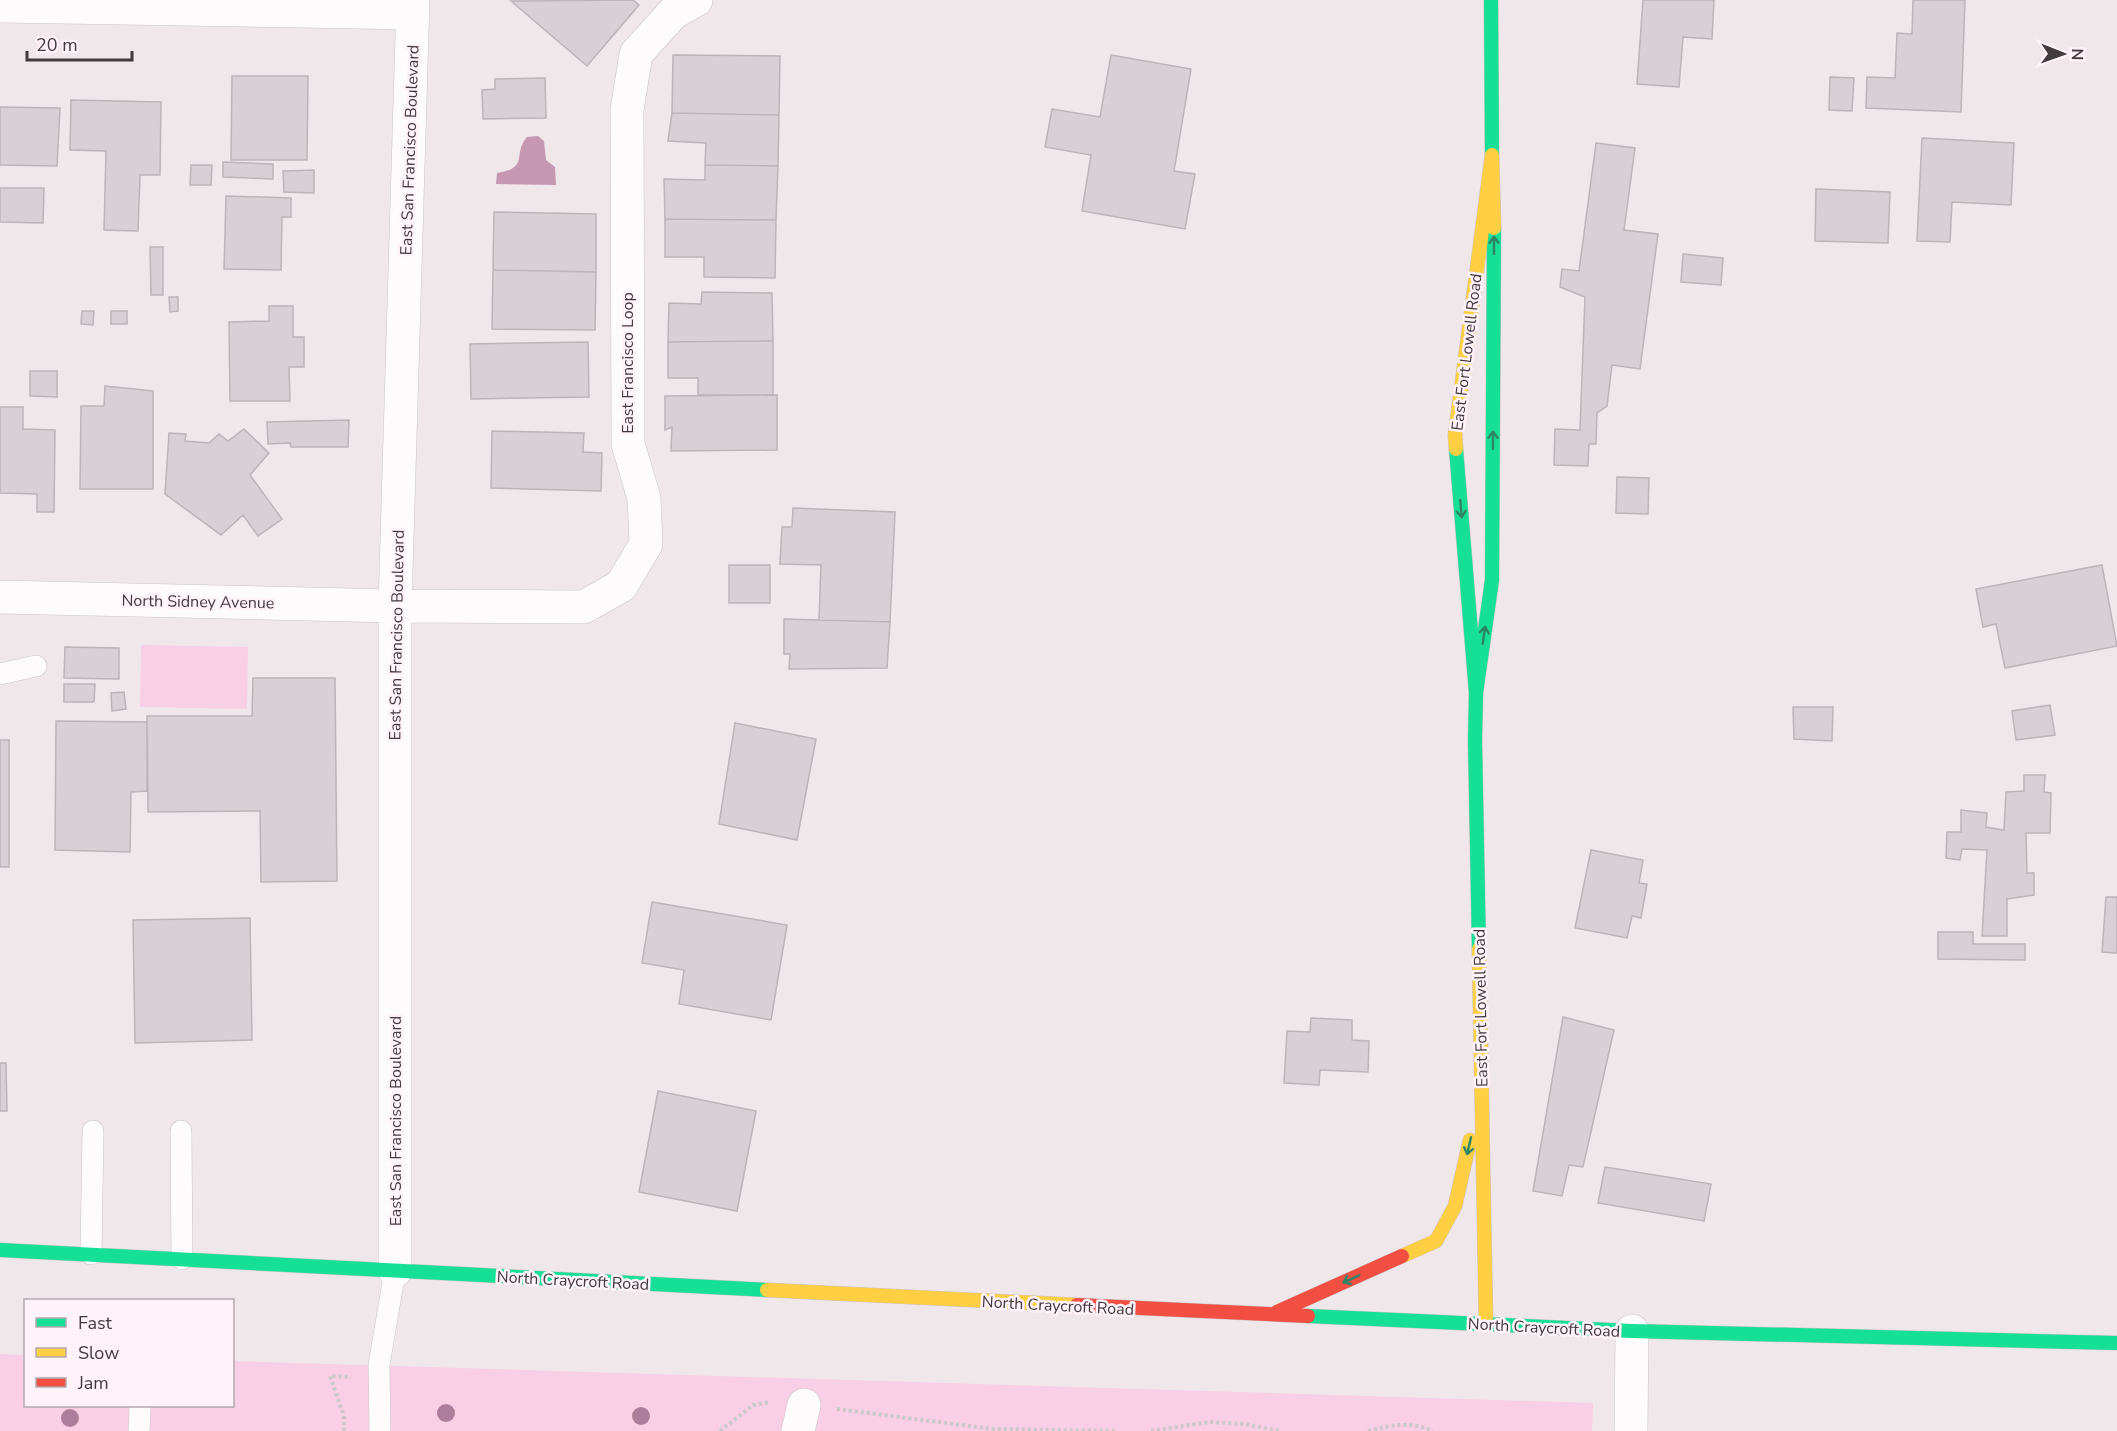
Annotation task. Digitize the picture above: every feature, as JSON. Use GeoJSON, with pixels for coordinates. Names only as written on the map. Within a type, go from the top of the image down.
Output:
{"type":"FeatureCollection","features":[{"type":"Feature","properties":{"kind":"street","name":"East Francisco Loop"},"geometry":{"type":"LineString","coordinates":[[395,606],[584,607],[621,586],[646,544],[644,498],[628,444],[627,110],[636,54],[673,13],[696,0]]}},
{"type":"Feature","properties":{"kind":"street","name":"East Fort Lowell Road"},"geometry":{"type":"LineString","coordinates":[[1476,693],[1492,580],[1494,209],[1491,0]]}},
{"type":"Feature","properties":{"kind":"street"},"geometry":{"type":"LineString","coordinates":[[0,6],[413,7]]}},
{"type":"Feature","properties":{"kind":"street","name":"East San Francisco Boulevard"},"geometry":{"type":"LineString","coordinates":[[395,1271],[395,606],[413,7]]}},
{"type":"Feature","properties":{"kind":"street","name":"East Fort Lowell Road"},"geometry":{"type":"LineString","coordinates":[[1486,1324],[1476,693],[1455,436],[1492,155]]}},
{"type":"Feature","properties":{"kind":"street","name":"North Sidney Avenue"},"geometry":{"type":"LineString","coordinates":[[0,597],[395,606]]}},
{"type":"Feature","properties":{"kind":"street"},"geometry":{"type":"LineString","coordinates":[[1271,1315],[1436,1241],[1455,1206],[1482,1089]]}},
{"type":"Feature","properties":{"kind":"street","name":"North Craycroft Road"},"geometry":{"type":"LineString","coordinates":[[0,1250],[1271,1315],[1632,1331],[2117,1343]]}},
{"type":"Feature","properties":{"kind":"street"},"geometry":{"type":"LineString","coordinates":[[1630,1431],[1632,1331]]}},
{"type":"Feature","properties":{"kind":"lane"},"geometry":{"type":"LineString","coordinates":[[0,674],[36,666]]}},
{"type":"Feature","properties":{"kind":"lane"},"geometry":{"type":"LineString","coordinates":[[91,1254],[93,1131]]}},
{"type":"Feature","properties":{"kind":"lane"},"geometry":{"type":"LineString","coordinates":[[182,1131],[182,1259]]}},
{"type":"Feature","properties":{"kind":"lane"},"geometry":{"type":"LineString","coordinates":[[380,1431],[378,1365],[395,1271]]}},
{"type":"Feature","properties":{"kind":"lane"},"geometry":{"type":"LineString","coordinates":[[139,1431],[140,1407]]}},
{"type":"Feature","properties":{"kind":"path"},"geometry":{"type":"LineString","coordinates":[[344,1431],[344,1416],[330,1376],[378,1378]]}},
{"type":"Feature","properties":{"kind":"path"},"geometry":{"type":"LineString","coordinates":[[720,1431],[753,1405],[774,1401],[801,1418],[993,1429],[1116,1431]]}},
{"type":"Feature","properties":{"kind":"path"},"geometry":{"type":"LineString","coordinates":[[1151,1431],[1210,1422],[1243,1424],[1281,1431]]}},
{"type":"Feature","properties":{"kind":"path"},"geometry":{"type":"LineString","coordinates":[[1368,1431],[1397,1424],[1424,1427],[1433,1431]]}},
{"type":"Feature","properties":{"kind":"shaded area"},"geometry":{"type":"Polygon","coordinates":[[[538,136],[544,141],[546,160],[555,167],[556,185],[496,184],[497,173],[514,168],[517,164],[527,137],[538,136]]]}},
{"type":"Feature","properties":{"kind":"shaded area"},"geometry":{"type":"Polygon","coordinates":[[[141,645],[248,647],[247,709],[140,707],[141,645]]]}},
{"type":"Feature","properties":{"kind":"shaded area"},"geometry":{"type":"Polygon","coordinates":[[[0,1354],[24,1355],[24,1407],[234,1407],[234,1361],[1593,1403],[1592,1431],[0,1431],[0,1354]]]}},
{"type":"Feature","properties":{"kind":"building"},"geometry":{"type":"Polygon","coordinates":[[[633,0],[639,5],[587,66],[511,1],[633,0]]]}},
{"type":"Feature","properties":{"kind":"building"},"geometry":{"type":"Polygon","coordinates":[[[1643,0],[1714,0],[1712,39],[1683,37],[1679,87],[1637,84],[1643,0]]]}},
{"type":"Feature","properties":{"kind":"building"},"geometry":{"type":"Polygon","coordinates":[[[1913,0],[1965,0],[1961,112],[1866,108],[1867,77],[1895,78],[1897,33],[1912,34],[1913,0]]]}},
{"type":"Feature","properties":{"kind":"building"},"geometry":{"type":"Polygon","coordinates":[[[673,55],[780,56],[779,115],[672,113],[673,55]]]}},
{"type":"Feature","properties":{"kind":"building"},"geometry":{"type":"Polygon","coordinates":[[[1111,55],[1191,69],[1174,171],[1195,174],[1185,229],[1082,211],[1091,155],[1045,147],[1052,109],[1100,117],[1111,55]]]}},
{"type":"Feature","properties":{"kind":"building"},"geometry":{"type":"Polygon","coordinates":[[[232,76],[308,76],[307,160],[231,160],[232,76]]]}},
{"type":"Feature","properties":{"kind":"building"},"geometry":{"type":"Polygon","coordinates":[[[1830,77],[1854,78],[1852,111],[1829,110],[1830,77]]]}},
{"type":"Feature","properties":{"kind":"building"},"geometry":{"type":"Polygon","coordinates":[[[545,78],[546,118],[483,119],[482,90],[495,89],[495,79],[545,78]]]}},
{"type":"Feature","properties":{"kind":"building"},"geometry":{"type":"Polygon","coordinates":[[[71,100],[161,102],[160,175],[140,175],[138,231],[104,230],[106,151],[70,150],[71,100]]]}},
{"type":"Feature","properties":{"kind":"building"},"geometry":{"type":"Polygon","coordinates":[[[0,107],[60,108],[57,166],[0,165],[0,107]]]}},
{"type":"Feature","properties":{"kind":"building"},"geometry":{"type":"Polygon","coordinates":[[[672,113],[779,115],[778,166],[705,165],[706,143],[668,141],[672,113]]]}},
{"type":"Feature","properties":{"kind":"building"},"geometry":{"type":"Polygon","coordinates":[[[1922,138],[2014,143],[2011,205],[1952,202],[1950,242],[1917,241],[1922,138]]]}},
{"type":"Feature","properties":{"kind":"building"},"geometry":{"type":"Polygon","coordinates":[[[1596,143],[1635,148],[1624,230],[1658,234],[1640,369],[1612,365],[1607,406],[1597,413],[1596,444],[1589,444],[1588,466],[1554,465],[1555,429],[1580,430],[1585,297],[1560,287],[1562,269],[1579,271],[1596,143]]]}},
{"type":"Feature","properties":{"kind":"building"},"geometry":{"type":"Polygon","coordinates":[[[223,162],[273,164],[273,179],[223,177],[223,162]]]}},
{"type":"Feature","properties":{"kind":"building"},"geometry":{"type":"Polygon","coordinates":[[[191,165],[212,165],[211,185],[190,185],[191,165]]]}},
{"type":"Feature","properties":{"kind":"building"},"geometry":{"type":"Polygon","coordinates":[[[705,165],[778,166],[776,220],[665,219],[664,179],[705,180],[705,165]]]}},
{"type":"Feature","properties":{"kind":"building"},"geometry":{"type":"Polygon","coordinates":[[[314,170],[314,193],[284,192],[283,171],[314,170]]]}},
{"type":"Feature","properties":{"kind":"building"},"geometry":{"type":"Polygon","coordinates":[[[0,188],[44,188],[43,223],[0,222],[0,188]]]}},
{"type":"Feature","properties":{"kind":"building"},"geometry":{"type":"Polygon","coordinates":[[[1816,189],[1890,192],[1888,243],[1815,241],[1816,189]]]}},
{"type":"Feature","properties":{"kind":"building"},"geometry":{"type":"Polygon","coordinates":[[[226,196],[291,198],[291,217],[282,217],[281,270],[224,269],[226,196]]]}},
{"type":"Feature","properties":{"kind":"building"},"geometry":{"type":"Polygon","coordinates":[[[494,212],[596,214],[596,272],[493,270],[494,212]]]}},
{"type":"Feature","properties":{"kind":"building"},"geometry":{"type":"Polygon","coordinates":[[[665,219],[776,220],[775,278],[704,277],[704,257],[665,257],[665,219]]]}},
{"type":"Feature","properties":{"kind":"building"},"geometry":{"type":"Polygon","coordinates":[[[150,247],[163,247],[163,295],[151,295],[150,247]]]}},
{"type":"Feature","properties":{"kind":"building"},"geometry":{"type":"Polygon","coordinates":[[[1683,254],[1723,258],[1721,285],[1681,282],[1683,254]]]}},
{"type":"Feature","properties":{"kind":"building"},"geometry":{"type":"Polygon","coordinates":[[[493,270],[596,272],[595,330],[492,329],[493,270]]]}},
{"type":"Feature","properties":{"kind":"building"},"geometry":{"type":"Polygon","coordinates":[[[702,292],[772,293],[773,341],[668,342],[669,303],[701,304],[702,292]]]}},
{"type":"Feature","properties":{"kind":"building"},"geometry":{"type":"Polygon","coordinates":[[[169,297],[178,297],[178,311],[170,312],[169,297]]]}},
{"type":"Feature","properties":{"kind":"building"},"geometry":{"type":"Polygon","coordinates":[[[269,306],[293,306],[293,337],[304,337],[304,367],[289,367],[290,401],[230,401],[229,322],[269,321],[269,306]]]}},
{"type":"Feature","properties":{"kind":"building"},"geometry":{"type":"Polygon","coordinates":[[[82,311],[94,311],[93,325],[81,324],[82,311]]]}},
{"type":"Feature","properties":{"kind":"building"},"geometry":{"type":"Polygon","coordinates":[[[111,311],[127,311],[127,324],[111,324],[111,311]]]}},
{"type":"Feature","properties":{"kind":"building"},"geometry":{"type":"Polygon","coordinates":[[[773,341],[773,395],[698,395],[698,378],[668,378],[668,342],[773,341]]]}},
{"type":"Feature","properties":{"kind":"building"},"geometry":{"type":"Polygon","coordinates":[[[588,342],[589,397],[471,399],[470,344],[588,342]]]}},
{"type":"Feature","properties":{"kind":"building"},"geometry":{"type":"Polygon","coordinates":[[[30,371],[57,371],[57,397],[30,396],[30,371]]]}},
{"type":"Feature","properties":{"kind":"building"},"geometry":{"type":"Polygon","coordinates":[[[105,386],[153,391],[153,489],[80,489],[81,406],[104,406],[105,386]]]}},
{"type":"Feature","properties":{"kind":"building"},"geometry":{"type":"Polygon","coordinates":[[[777,395],[777,450],[671,451],[672,427],[665,430],[665,396],[777,395]]]}},
{"type":"Feature","properties":{"kind":"building"},"geometry":{"type":"Polygon","coordinates":[[[0,407],[23,407],[23,429],[55,430],[54,512],[37,512],[37,494],[0,493],[0,407]]]}},
{"type":"Feature","properties":{"kind":"building"},"geometry":{"type":"Polygon","coordinates":[[[349,420],[348,447],[291,447],[290,443],[268,444],[267,422],[349,420]]]}},
{"type":"Feature","properties":{"kind":"building"},"geometry":{"type":"Polygon","coordinates":[[[244,429],[269,453],[250,475],[282,519],[258,536],[243,515],[221,535],[165,494],[169,433],[186,434],[185,441],[209,443],[219,434],[228,441],[244,429]]]}},
{"type":"Feature","properties":{"kind":"building"},"geometry":{"type":"Polygon","coordinates":[[[492,431],[584,433],[583,452],[602,453],[601,491],[491,488],[492,431]]]}},
{"type":"Feature","properties":{"kind":"building"},"geometry":{"type":"Polygon","coordinates":[[[1617,477],[1649,478],[1648,514],[1616,513],[1617,477]]]}},
{"type":"Feature","properties":{"kind":"building"},"geometry":{"type":"Polygon","coordinates":[[[793,508],[895,512],[890,622],[819,620],[821,565],[780,564],[782,527],[792,527],[793,508]]]}},
{"type":"Feature","properties":{"kind":"building"},"geometry":{"type":"Polygon","coordinates":[[[729,565],[770,565],[770,603],[729,603],[729,565]]]}},
{"type":"Feature","properties":{"kind":"building"},"geometry":{"type":"Polygon","coordinates":[[[2102,565],[2117,646],[2005,668],[1996,624],[1983,627],[1976,589],[2102,565]]]}},
{"type":"Feature","properties":{"kind":"building"},"geometry":{"type":"Polygon","coordinates":[[[784,619],[890,622],[887,668],[789,669],[790,654],[784,654],[784,619]]]}},
{"type":"Feature","properties":{"kind":"building"},"geometry":{"type":"Polygon","coordinates":[[[65,647],[119,648],[119,679],[64,678],[65,647]]]}},
{"type":"Feature","properties":{"kind":"building"},"geometry":{"type":"Polygon","coordinates":[[[253,678],[335,678],[337,881],[261,882],[260,811],[148,812],[147,716],[252,716],[253,678]]]}},
{"type":"Feature","properties":{"kind":"building"},"geometry":{"type":"Polygon","coordinates":[[[64,684],[95,684],[94,702],[64,702],[64,684]]]}},
{"type":"Feature","properties":{"kind":"building"},"geometry":{"type":"Polygon","coordinates":[[[124,692],[126,709],[112,711],[111,693],[124,692]]]}},
{"type":"Feature","properties":{"kind":"building"},"geometry":{"type":"Polygon","coordinates":[[[2050,705],[2055,735],[2016,740],[2012,711],[2050,705]]]}},
{"type":"Feature","properties":{"kind":"building"},"geometry":{"type":"Polygon","coordinates":[[[1793,707],[1833,707],[1832,741],[1794,739],[1793,707]]]}},
{"type":"Feature","properties":{"kind":"building"},"geometry":{"type":"Polygon","coordinates":[[[56,721],[147,722],[147,791],[131,792],[130,852],[55,850],[56,721]]]}},
{"type":"Feature","properties":{"kind":"building"},"geometry":{"type":"Polygon","coordinates":[[[735,723],[816,739],[797,840],[719,824],[735,723]]]}},
{"type":"Feature","properties":{"kind":"building"},"geometry":{"type":"Polygon","coordinates":[[[0,740],[9,740],[9,867],[0,867],[0,740]]]}},
{"type":"Feature","properties":{"kind":"building"},"geometry":{"type":"Polygon","coordinates":[[[2024,775],[2045,775],[2044,792],[2051,793],[2050,833],[2026,833],[2027,873],[2034,873],[2034,895],[2007,899],[2007,936],[1982,936],[1987,850],[1962,849],[1960,860],[1946,858],[1947,832],[1961,832],[1961,810],[1987,813],[1986,827],[2004,830],[2006,792],[2024,791],[2024,775]]]}},
{"type":"Feature","properties":{"kind":"building"},"geometry":{"type":"Polygon","coordinates":[[[1591,850],[1643,860],[1639,883],[1647,884],[1641,918],[1632,916],[1627,938],[1575,928],[1591,850]]]}},
{"type":"Feature","properties":{"kind":"building"},"geometry":{"type":"Polygon","coordinates":[[[2106,897],[2117,897],[2117,953],[2102,952],[2106,897]]]}},
{"type":"Feature","properties":{"kind":"building"},"geometry":{"type":"Polygon","coordinates":[[[652,902],[787,925],[771,1020],[679,1004],[684,970],[642,963],[652,902]]]}},
{"type":"Feature","properties":{"kind":"building"},"geometry":{"type":"Polygon","coordinates":[[[250,918],[252,1040],[135,1043],[133,920],[250,918]]]}},
{"type":"Feature","properties":{"kind":"building"},"geometry":{"type":"Polygon","coordinates":[[[1938,932],[1973,932],[1973,944],[2025,944],[2025,960],[1938,959],[1938,932]]]}},
{"type":"Feature","properties":{"kind":"building"},"geometry":{"type":"Polygon","coordinates":[[[1563,1017],[1614,1030],[1583,1167],[1569,1165],[1562,1196],[1533,1191],[1563,1017]]]}},
{"type":"Feature","properties":{"kind":"building"},"geometry":{"type":"Polygon","coordinates":[[[1311,1018],[1352,1020],[1352,1040],[1369,1041],[1368,1072],[1320,1070],[1319,1085],[1284,1083],[1287,1031],[1310,1032],[1311,1018]]]}},
{"type":"Feature","properties":{"kind":"building"},"geometry":{"type":"Polygon","coordinates":[[[0,1063],[6,1063],[7,1111],[0,1111],[0,1063]]]}},
{"type":"Feature","properties":{"kind":"building"},"geometry":{"type":"Polygon","coordinates":[[[658,1091],[756,1111],[737,1211],[639,1192],[658,1091]]]}},
{"type":"Feature","properties":{"kind":"building"},"geometry":{"type":"Polygon","coordinates":[[[1605,1167],[1711,1184],[1704,1221],[1598,1203],[1605,1167]]]}},
{"type":"Feature","properties":{"kind":"traffic: fast"},"geometry":{"type":"LineString","coordinates":[[1491,0],[1492,155]]}},
{"type":"Feature","properties":{"kind":"traffic: fast"},"geometry":{"type":"LineString","coordinates":[[1476,693],[1492,580],[1494,228]]}},
{"type":"Feature","properties":{"kind":"traffic: fast"},"geometry":{"type":"LineString","coordinates":[[1456,449],[1476,693],[1479,949]]}},
{"type":"Feature","properties":{"kind":"traffic: fast"},"geometry":{"type":"LineString","coordinates":[[0,1250],[767,1290]]}},
{"type":"Feature","properties":{"kind":"traffic: fast"},"geometry":{"type":"LineString","coordinates":[[1308,1316],[1632,1331],[2117,1343]]}},
{"type":"Feature","properties":{"kind":"traffic: slow"},"geometry":{"type":"LineString","coordinates":[[1456,449],[1455,436],[1492,155],[1494,228]]}},
{"type":"Feature","properties":{"kind":"traffic: slow"},"geometry":{"type":"LineString","coordinates":[[1479,949],[1486,1324]]}},
{"type":"Feature","properties":{"kind":"traffic: slow"},"geometry":{"type":"LineString","coordinates":[[1402,1256],[1436,1241],[1455,1206],[1470,1140]]}},
{"type":"Feature","properties":{"kind":"traffic: slow"},"geometry":{"type":"LineString","coordinates":[[767,1290],[1077,1305]]}},
{"type":"Feature","properties":{"kind":"traffic: jam"},"geometry":{"type":"LineString","coordinates":[[1277,1312],[1402,1256]]}},
{"type":"Feature","properties":{"kind":"traffic: jam"},"geometry":{"type":"LineString","coordinates":[[1077,1305],[1308,1316]]}}]}
